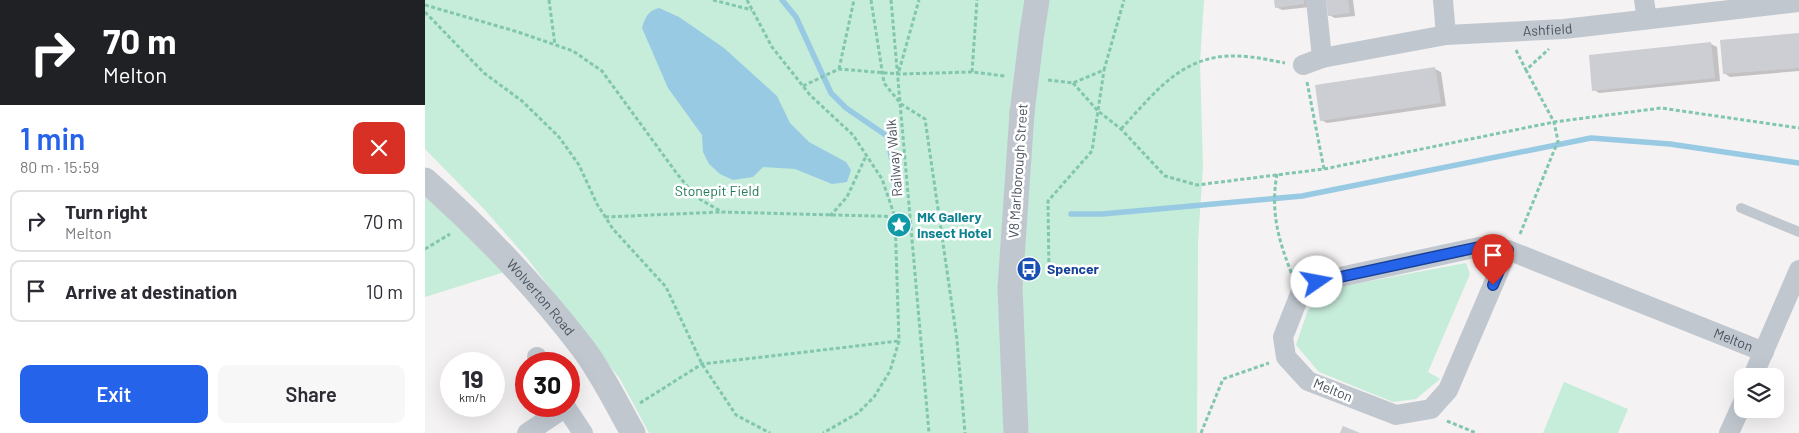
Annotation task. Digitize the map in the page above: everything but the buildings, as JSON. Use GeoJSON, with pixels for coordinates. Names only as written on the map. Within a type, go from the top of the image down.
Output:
{"type":"FeatureCollection","features":[{"type":"Feature","properties":{"kind":"street","name":"V8 Marlborough Street"},"geometry":{"type":"LineString","coordinates":[[1016,433],[1010,288],[1022,113],[1037,0]]}},
{"type":"Feature","properties":{"kind":"street"},"geometry":{"type":"LineString","coordinates":[[1316,0],[1322,58]]}},
{"type":"Feature","properties":{"kind":"street"},"geometry":{"type":"LineString","coordinates":[[1443,0],[1446,35]]}},
{"type":"Feature","properties":{"kind":"street","name":"Ashfield"},"geometry":{"type":"LineString","coordinates":[[1303,65],[1322,58],[1446,35],[1565,29],[1645,9],[1761,2],[1799,2]]}},
{"type":"Feature","properties":{"kind":"street","name":"Wolverton Road"},"geometry":{"type":"LineString","coordinates":[[425,180],[471,221],[517,268],[583,349],[628,424]]}},
{"type":"Feature","properties":{"kind":"street","name":"Melton"},"geometry":{"type":"LineString","coordinates":[[1300,294],[1317,282],[1479,247],[1508,250],[1764,352]]}},
{"type":"Feature","properties":{"kind":"street"},"geometry":{"type":"LineString","coordinates":[[1431,409],[1448,390],[1508,250]]}},
{"type":"Feature","properties":{"kind":"street"},"geometry":{"type":"LineString","coordinates":[[1757,368],[1799,270]]}},
{"type":"Feature","properties":{"kind":"street"},"geometry":{"type":"LineString","coordinates":[[1286,357],[1283,337],[1300,294]]}},
{"type":"Feature","properties":{"kind":"street","name":"Melton"},"geometry":{"type":"LineString","coordinates":[[1286,357],[1308,381],[1396,415],[1431,409]]}},
{"type":"Feature","properties":{"kind":"street"},"geometry":{"type":"LineString","coordinates":[[527,433],[550,417]]}},
{"type":"Feature","properties":{"kind":"street"},"geometry":{"type":"LineString","coordinates":[[572,417],[583,433]]}},
{"type":"Feature","properties":{"kind":"street"},"geometry":{"type":"LineString","coordinates":[[1729,433],[1736,418]]}},
{"type":"Feature","properties":{"kind":"lane"},"geometry":{"type":"LineString","coordinates":[[1741,208],[1799,232]]}},
{"type":"Feature","properties":{"kind":"path"},"geometry":{"type":"LineString","coordinates":[[549,0],[555,45]]}},
{"type":"Feature","properties":{"kind":"path"},"geometry":{"type":"LineString","coordinates":[[713,0],[753,11]]}},
{"type":"Feature","properties":{"kind":"path"},"geometry":{"type":"LineString","coordinates":[[747,0],[772,47],[803,86],[853,135],[882,179],[895,217],[899,341],[891,371],[874,397],[858,412],[823,433]]}},
{"type":"Feature","properties":{"kind":"path"},"geometry":{"type":"LineString","coordinates":[[839,69],[855,0]]}},
{"type":"Feature","properties":{"kind":"path"},"geometry":{"type":"LineString","coordinates":[[871,0],[884,82],[901,104],[925,119],[957,340],[965,433]]}},
{"type":"Feature","properties":{"kind":"path","name":"Railway Walk"},"geometry":{"type":"LineString","coordinates":[[891,0],[899,74],[929,433]]}},
{"type":"Feature","properties":{"kind":"path"},"geometry":{"type":"LineString","coordinates":[[899,74],[919,0]]}},
{"type":"Feature","properties":{"kind":"path"},"geometry":{"type":"LineString","coordinates":[[972,72],[977,0]]}},
{"type":"Feature","properties":{"kind":"path"},"geometry":{"type":"LineString","coordinates":[[1049,275],[1047,201],[1092,150],[1104,70],[1124,0]]}},
{"type":"Feature","properties":{"kind":"path"},"geometry":{"type":"LineString","coordinates":[[425,5],[573,51],[602,71],[696,197],[722,212]]}},
{"type":"Feature","properties":{"kind":"path"},"geometry":{"type":"LineString","coordinates":[[425,12],[484,73],[521,101],[559,137],[579,165],[613,230],[666,287],[702,364],[736,415],[770,433]]}},
{"type":"Feature","properties":{"kind":"path"},"geometry":{"type":"LineString","coordinates":[[1121,129],[1159,88],[1183,67],[1215,57],[1249,56],[1303,65],[1324,169]]}},
{"type":"Feature","properties":{"kind":"path"},"geometry":{"type":"LineString","coordinates":[[803,86],[839,69],[899,74],[972,72],[1009,76]]}},
{"type":"Feature","properties":{"kind":"path"},"geometry":{"type":"LineString","coordinates":[[1046,80],[1073,83],[1104,70]]}},
{"type":"Feature","properties":{"kind":"path"},"geometry":{"type":"LineString","coordinates":[[1508,250],[1519,236],[1558,141],[1554,122],[1526,70]]}},
{"type":"Feature","properties":{"kind":"path"},"geometry":{"type":"LineString","coordinates":[[1073,83],[1098,111],[1121,129],[1165,176],[1197,185],[1324,169],[1554,122],[1661,108],[1799,128]]}},
{"type":"Feature","properties":{"kind":"path"},"geometry":{"type":"LineString","coordinates":[[830,216],[847,197],[866,156]]}},
{"type":"Feature","properties":{"kind":"path"},"geometry":{"type":"LineString","coordinates":[[1277,174],[1274,192],[1279,240],[1300,294]]}},
{"type":"Feature","properties":{"kind":"path"},"geometry":{"type":"LineString","coordinates":[[605,217],[722,212],[911,217]]}},
{"type":"Feature","properties":{"kind":"path"},"geometry":{"type":"LineString","coordinates":[[425,249],[471,221]]}},
{"type":"Feature","properties":{"kind":"path"},"geometry":{"type":"LineString","coordinates":[[628,424],[702,364],[899,341]]}},
{"type":"Feature","properties":{"kind":"path"},"geometry":{"type":"LineString","coordinates":[[1201,433],[1223,378],[1286,357]]}},
{"type":"Feature","properties":{"kind":"path"},"geometry":{"type":"LineString","coordinates":[[1431,409],[1444,420],[1476,433]]}},
{"type":"Feature","properties":{"kind":"green space","name":"Stonepit Field"},"geometry":{"type":"Polygon","coordinates":[[[425,0],[1204,0],[1200,62],[1203,167],[1198,242],[1197,433],[649,433],[620,379],[527,258],[484,209],[425,149],[425,0]]]}},
{"type":"Feature","properties":{"kind":"green space"},"geometry":{"type":"Polygon","coordinates":[[[425,180],[517,268],[425,297],[425,180]]]}},
{"type":"Feature","properties":{"kind":"green space"},"geometry":{"type":"Polygon","coordinates":[[[1466,263],[1470,274],[1428,372],[1440,379],[1416,399],[1393,402],[1319,372],[1296,345],[1308,310],[1333,288],[1466,263]]]}},
{"type":"Feature","properties":{"kind":"green space"},"geometry":{"type":"Polygon","coordinates":[[[1564,382],[1628,409],[1618,433],[1543,433],[1564,382]]]}},
{"type":"Feature","properties":{"kind":"water"},"geometry":{"type":"Polygon","coordinates":[[[659,8],[679,17],[724,48],[777,96],[790,123],[809,142],[846,162],[851,170],[847,182],[832,184],[795,169],[763,167],[753,177],[733,180],[720,174],[709,164],[703,152],[702,135],[668,88],[642,28],[648,15],[659,8]]]}},
{"type":"Feature","properties":{"kind":"waterway"},"geometry":{"type":"LineString","coordinates":[[782,0],[796,17],[831,93],[846,108],[887,136],[895,175]]}},
{"type":"Feature","properties":{"kind":"waterway"},"geometry":{"type":"LineString","coordinates":[[1071,214],[1102,214],[1302,196],[1591,138],[1670,144],[1799,163]]}},
{"type":"Feature","properties":{"kind":"place","name":"MK Gallery Insect Hotel"},"geometry":{"type":"Point","coordinates":[899,225]}},
{"type":"Feature","properties":{"kind":"place","name":"Spencer"},"geometry":{"type":"Point","coordinates":[1029,269]}},
{"type":"Feature","properties":{"kind":"route"},"geometry":{"type":"LineString","coordinates":[[1317,282],[1479,247],[1508,250],[1493,285]]}}]}
